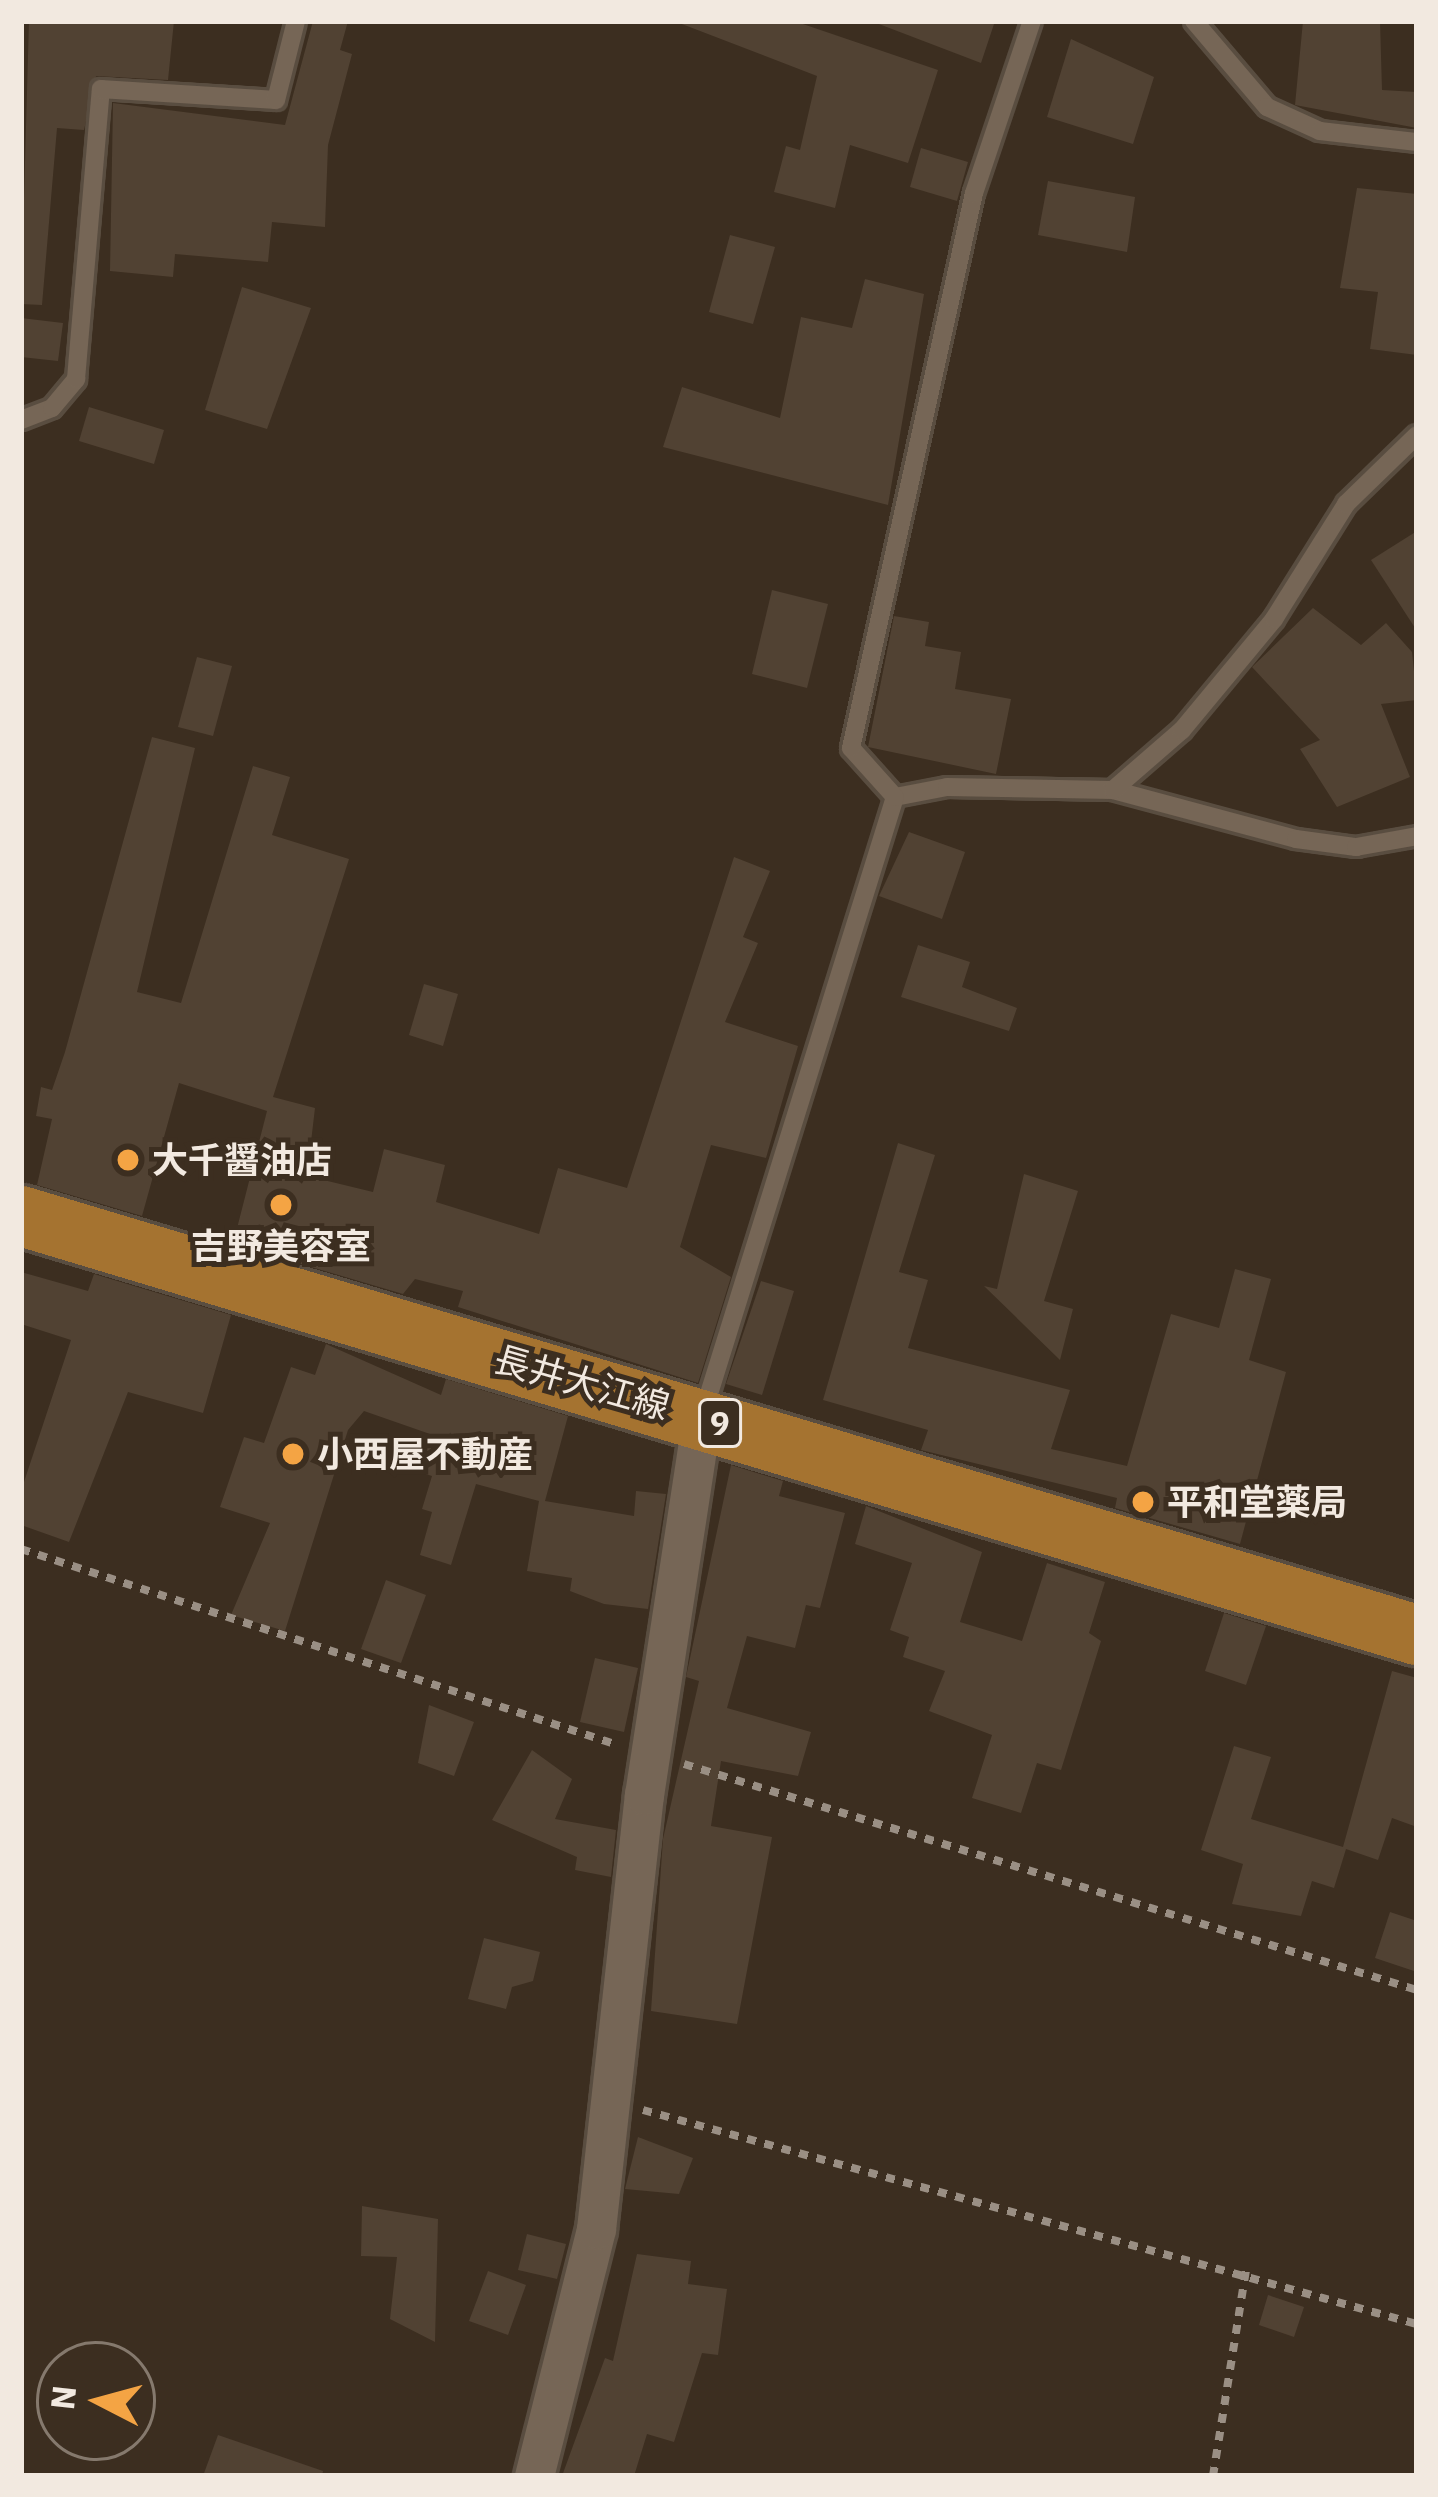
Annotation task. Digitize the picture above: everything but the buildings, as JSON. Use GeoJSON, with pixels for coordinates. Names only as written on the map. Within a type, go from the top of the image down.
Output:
{"type":"FeatureCollection","features":[{"type":"Feature","properties":{"kind":"main road","name":"長井大江線"},"geometry":{"type":"LineString","coordinates":[[21,1216],[1417,1635]]}},
{"type":"Feature","properties":{"kind":"street"},"geometry":{"type":"LineString","coordinates":[[534,2476],[591,2250],[613,2101],[650,1755],[702,1418]]}},
{"type":"Feature","properties":{"kind":"lane"},"geometry":{"type":"LineString","coordinates":[[21,420],[52,408],[76,379],[101,88],[276,100],[296,21]]}},
{"type":"Feature","properties":{"kind":"lane"},"geometry":{"type":"LineString","coordinates":[[895,797],[850,748],[974,194],[1032,21]]}},
{"type":"Feature","properties":{"kind":"lane"},"geometry":{"type":"LineString","coordinates":[[1194,21],[1267,106],[1320,131],[1417,142]]}},
{"type":"Feature","properties":{"kind":"lane"},"geometry":{"type":"LineString","coordinates":[[1113,790],[1182,730],[1274,619],[1346,504],[1417,435]]}},
{"type":"Feature","properties":{"kind":"lane"},"geometry":{"type":"LineString","coordinates":[[895,797],[947,787],[1113,790],[1296,839],[1355,847],[1417,836]]}},
{"type":"Feature","properties":{"kind":"lane"},"geometry":{"type":"LineString","coordinates":[[702,1418],[895,797]]}},
{"type":"Feature","properties":{"kind":"path"},"geometry":{"type":"LineString","coordinates":[[21,1549],[650,1755],[1417,1990]]}},
{"type":"Feature","properties":{"kind":"path"},"geometry":{"type":"LineString","coordinates":[[613,2101],[1246,2271],[1417,2324]]}},
{"type":"Feature","properties":{"kind":"path"},"geometry":{"type":"LineString","coordinates":[[1214,2476],[1246,2271]]}},
{"type":"Feature","properties":{"kind":"place","name":"大千醤油店"},"geometry":{"type":"Point","coordinates":[128,1160]}},
{"type":"Feature","properties":{"kind":"place","name":"吉野美容室"},"geometry":{"type":"Point","coordinates":[281,1205]}},
{"type":"Feature","properties":{"kind":"place","name":"小西屋不動産"},"geometry":{"type":"Point","coordinates":[293,1454]}},
{"type":"Feature","properties":{"kind":"place","name":"平和堂薬局"},"geometry":{"type":"Point","coordinates":[1143,1502]}}]}
